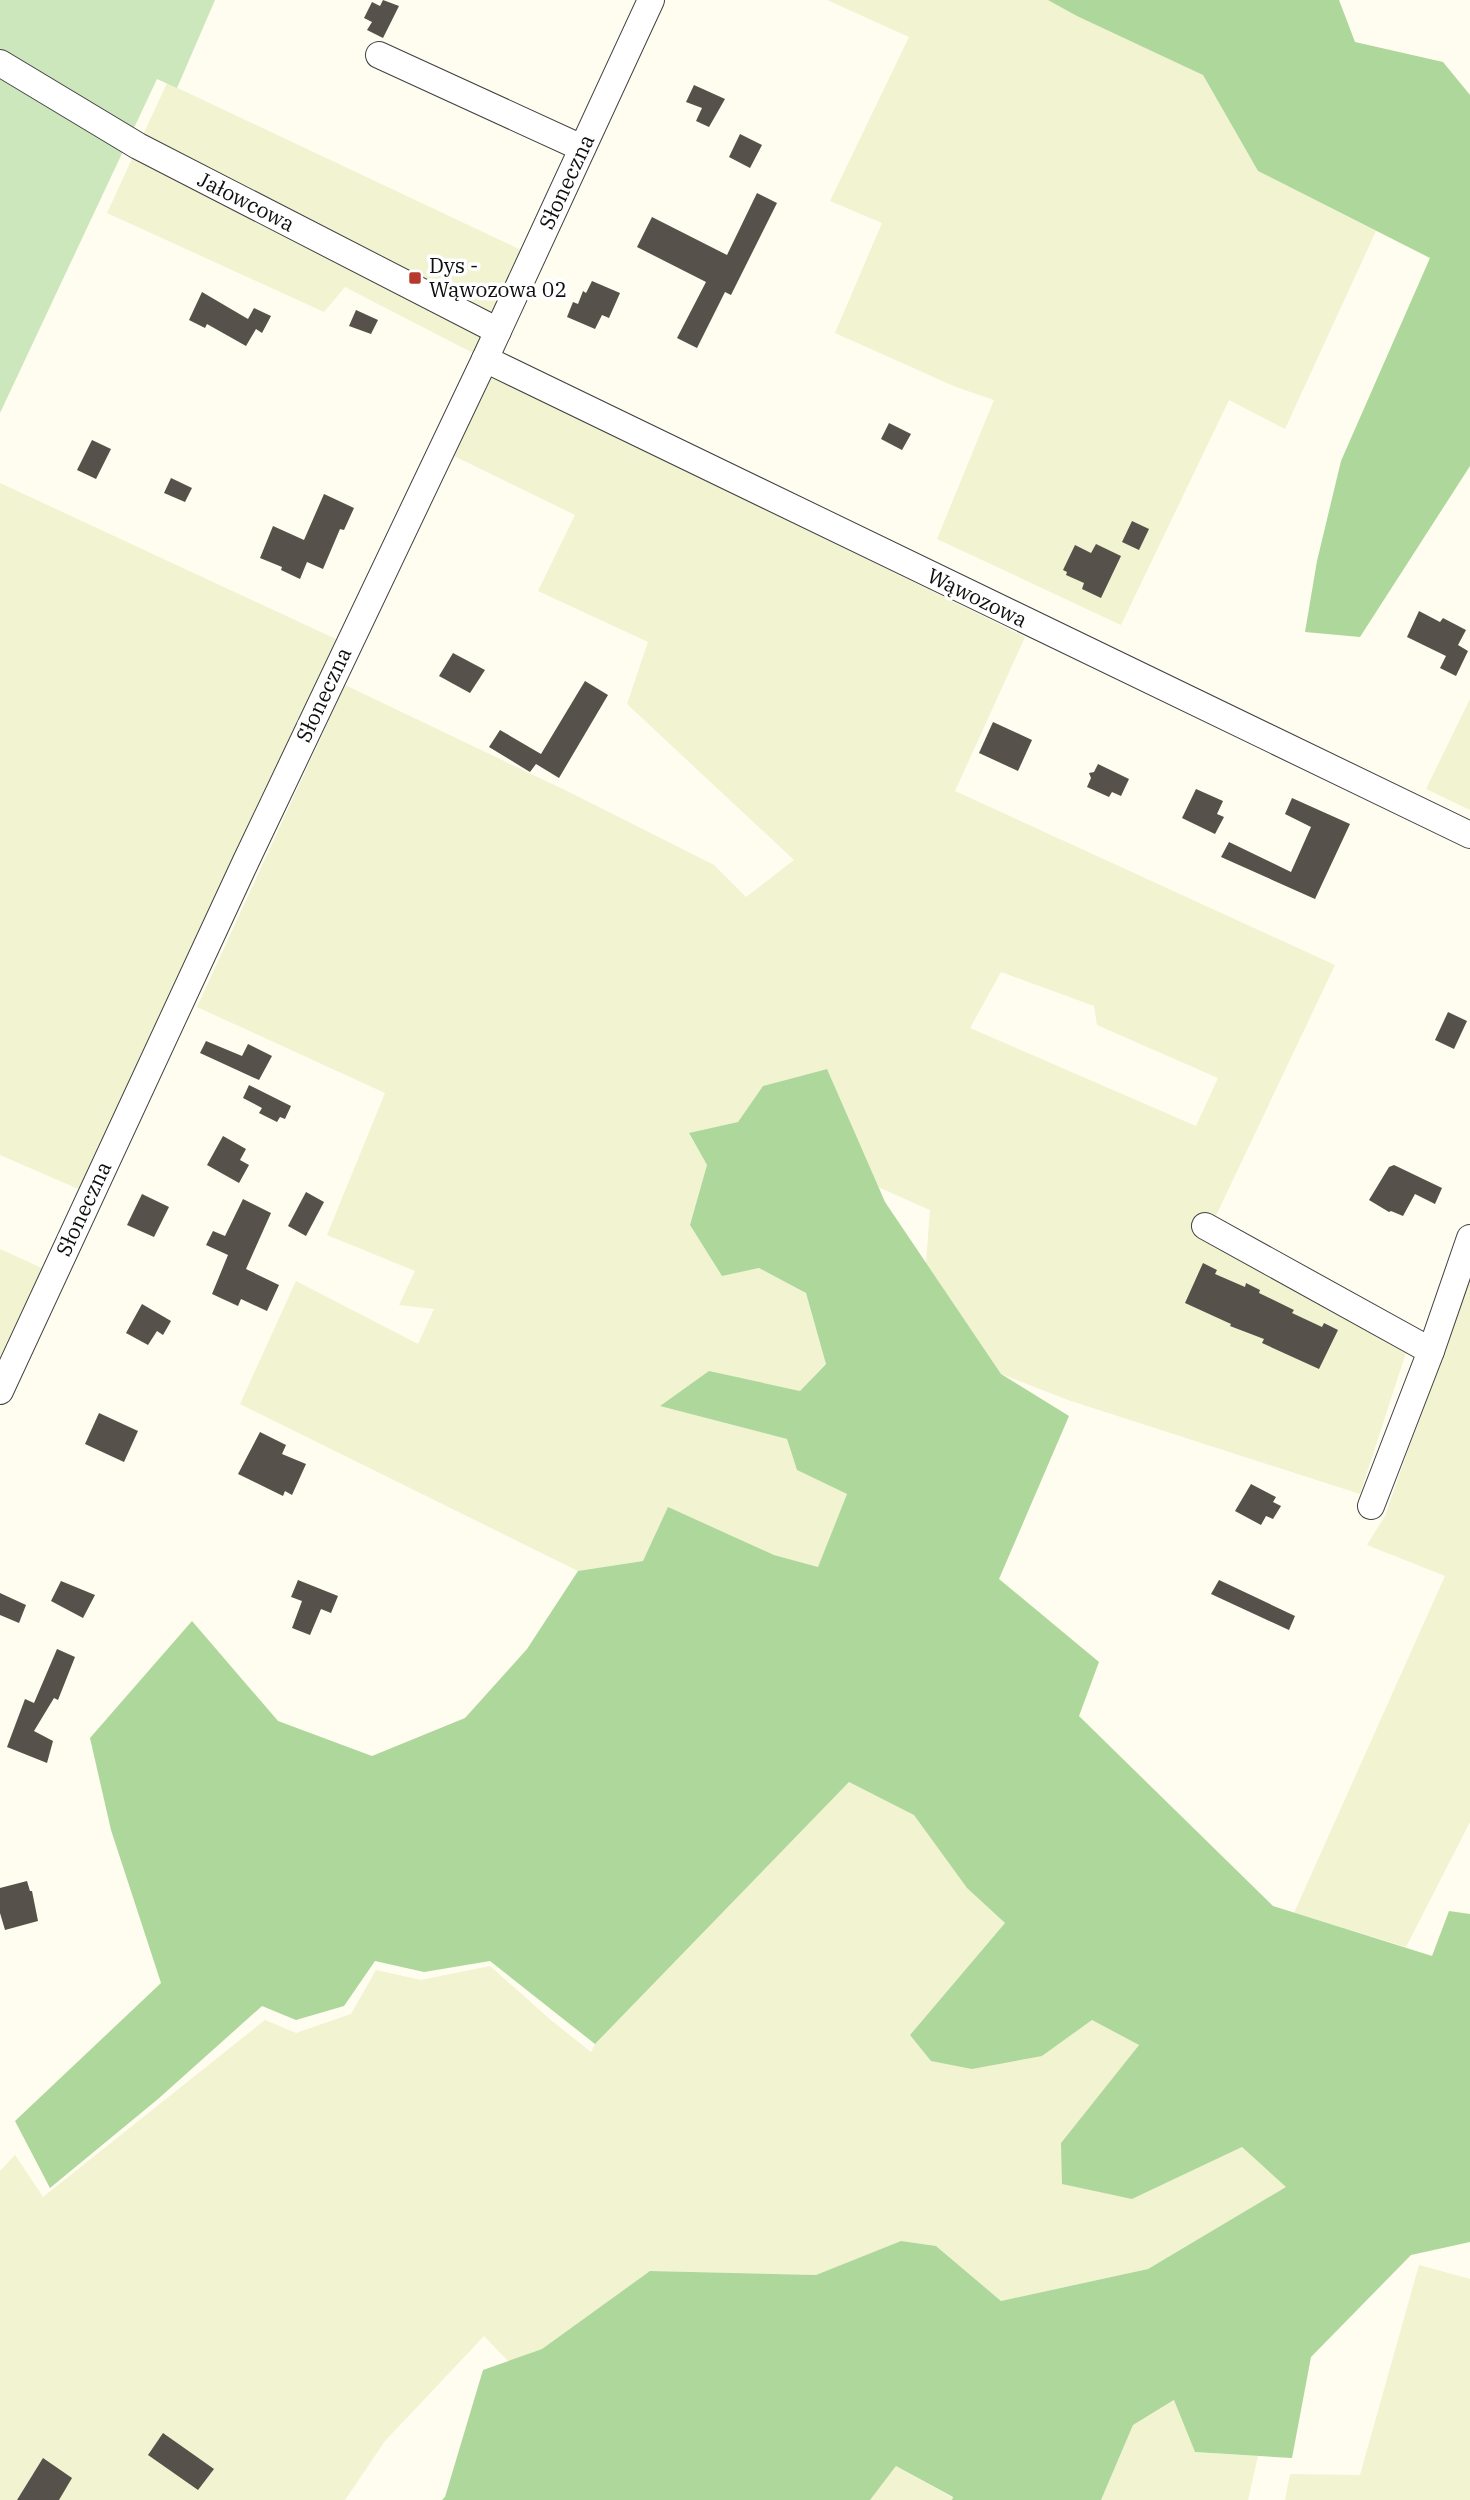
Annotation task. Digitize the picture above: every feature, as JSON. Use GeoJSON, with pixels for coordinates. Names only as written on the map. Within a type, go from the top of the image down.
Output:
{"type":"FeatureCollection","features":[{"type":"Feature","properties":{"kind":"street","name":"Słoneczna"},"geometry":{"type":"LineString","coordinates":[[0,1391],[257,836],[485,359],[651,0]]}},
{"type":"Feature","properties":{"kind":"street"},"geometry":{"type":"LineString","coordinates":[[379,55],[582,148]]}},
{"type":"Feature","properties":{"kind":"street","name":"Jałowcowa"},"geometry":{"type":"LineString","coordinates":[[0,63],[138,146],[498,331]]}},
{"type":"Feature","properties":{"kind":"street","name":"Wąwozowa"},"geometry":{"type":"LineString","coordinates":[[485,359],[867,546],[1470,835]]}},
{"type":"Feature","properties":{"kind":"street"},"geometry":{"type":"LineString","coordinates":[[1205,1226],[1431,1351]]}},
{"type":"Feature","properties":{"kind":"street"},"geometry":{"type":"LineString","coordinates":[[1371,1506],[1431,1351],[1470,1238]]}},
{"type":"Feature","properties":{"kind":"green space"},"geometry":{"type":"Polygon","coordinates":[[[0,0],[215,0],[177,88],[157,79],[0,413],[0,0]]]}},
{"type":"Feature","properties":{"kind":"green space"},"geometry":{"type":"Polygon","coordinates":[[[827,0],[1051,0],[1203,75],[1258,171],[1376,231],[1285,429],[1229,400],[1121,625],[937,539],[994,400],[956,387],[835,333],[882,223],[830,201],[909,37],[827,0]]]}},
{"type":"Feature","properties":{"kind":"green space"},"geometry":{"type":"Polygon","coordinates":[[[1048,0],[1339,0],[1355,42],[1443,62],[1470,95],[1470,466],[1360,637],[1305,632],[1317,561],[1341,461],[1430,258],[1258,171],[1203,75],[1048,0]]]}},
{"type":"Feature","properties":{"kind":"green space"},"geometry":{"type":"Polygon","coordinates":[[[167,83],[521,250],[473,353],[345,287],[324,312],[107,213],[167,83]]]}},
{"type":"Feature","properties":{"kind":"green space"},"geometry":{"type":"Polygon","coordinates":[[[490,374],[1025,637],[955,791],[1335,965],[1212,1224],[1414,1328],[1360,1494],[1068,1400],[1001,1374],[926,1263],[930,1210],[878,1187],[826,1069],[763,1086],[738,1122],[689,1134],[707,1165],[690,1225],[722,1276],[759,1268],[806,1293],[826,1363],[800,1391],[709,1372],[660,1406],[787,1439],[797,1470],[847,1494],[818,1567],[774,1555],[669,1508],[643,1561],[578,1571],[240,1404],[296,1281],[418,1344],[434,1309],[399,1305],[415,1271],[327,1235],[385,1093],[197,1007],[345,685],[714,865],[746,897],[794,860],[627,704],[648,642],[538,591],[575,515],[452,455],[490,374]],[[1001,972],[970,1028],[1196,1126],[1218,1078],[1097,1025],[1094,1006],[1001,972]]]}},
{"type":"Feature","properties":{"kind":"green space"},"geometry":{"type":"Polygon","coordinates":[[[0,483],[338,640],[83,1191],[0,1155],[0,483]]]}},
{"type":"Feature","properties":{"kind":"green space"},"geometry":{"type":"Polygon","coordinates":[[[1470,699],[1470,810],[1426,789],[1470,699]]]}},
{"type":"Feature","properties":{"kind":"green space"},"geometry":{"type":"Polygon","coordinates":[[[827,1069],[885,1202],[1001,1374],[1069,1416],[999,1579],[1099,1662],[1079,1716],[1273,1906],[1432,1956],[1449,1911],[1470,1914],[1470,2242],[1411,2255],[1311,2357],[1292,2458],[1195,2452],[1174,2400],[1133,2425],[1101,2500],[952,2500],[953,2497],[896,2466],[870,2500],[442,2500],[483,2370],[542,2349],[650,2271],[816,2275],[901,2241],[936,2246],[1001,2301],[1148,2269],[1286,2187],[1242,2147],[1132,2199],[1062,2184],[1061,2143],[1139,2045],[1092,2020],[1042,2056],[972,2069],[931,2061],[910,2035],[1005,1923],[967,1888],[914,1815],[849,1782],[595,2044],[490,1961],[424,1972],[375,1961],[344,2006],[296,2020],[262,2006],[158,2099],[50,2188],[15,2121],[161,1983],[111,1830],[90,1738],[192,1621],[278,1721],[372,1756],[465,1718],[527,1649],[578,1571],[643,1561],[668,1507],[774,1555],[818,1567],[847,1494],[797,1470],[787,1439],[660,1406],[709,1371],[800,1391],[826,1364],[806,1293],[759,1268],[722,1276],[690,1225],[707,1165],[689,1133],[738,1122],[763,1086],[827,1069]]]}},
{"type":"Feature","properties":{"kind":"green space"},"geometry":{"type":"Polygon","coordinates":[[[0,1249],[44,1269],[0,1365],[0,1249]]]}},
{"type":"Feature","properties":{"kind":"green space"},"geometry":{"type":"Polygon","coordinates":[[[1470,1273],[1470,1822],[1406,1947],[1294,1913],[1445,1576],[1367,1545],[1385,1516],[1470,1273]]]}},
{"type":"Feature","properties":{"kind":"green space"},"geometry":{"type":"Polygon","coordinates":[[[849,1782],[914,1814],[967,1888],[1005,1923],[910,2035],[1042,2056],[1092,2020],[1139,2045],[1061,2143],[1132,2199],[1242,2147],[1287,2187],[1148,2269],[1001,2301],[936,2246],[901,2241],[816,2275],[650,2271],[542,2349],[508,2361],[484,2336],[385,2441],[345,2500],[0,2500],[0,2171],[15,2155],[43,2197],[265,2020],[296,2033],[351,2014],[376,1970],[421,1980],[490,1966],[591,2052],[595,2044],[849,1782]]]}},
{"type":"Feature","properties":{"kind":"green space"},"geometry":{"type":"Polygon","coordinates":[[[1419,2265],[1470,2279],[1470,2500],[1285,2500],[1290,2474],[1360,2475],[1419,2265]]]}},
{"type":"Feature","properties":{"kind":"green space"},"geometry":{"type":"Polygon","coordinates":[[[1175,2400],[1195,2452],[1258,2456],[1248,2500],[1101,2500],[1133,2425],[1175,2400]]]}},
{"type":"Feature","properties":{"kind":"green space"},"geometry":{"type":"Polygon","coordinates":[[[896,2466],[953,2498],[952,2500],[868,2500],[896,2466]]]}},
{"type":"Feature","properties":{"kind":"building"},"geometry":{"type":"Polygon","coordinates":[[[383,0],[399,6],[383,38],[367,30],[372,22],[364,18],[372,2],[380,6],[383,0]]]}},
{"type":"Feature","properties":{"kind":"building"},"geometry":{"type":"Polygon","coordinates":[[[694,85],[725,99],[709,127],[696,121],[702,108],[686,102],[694,85]]]}},
{"type":"Feature","properties":{"kind":"building"},"geometry":{"type":"Polygon","coordinates":[[[740,134],[762,145],[750,168],[729,157],[740,134]]]}},
{"type":"Feature","properties":{"kind":"building"},"geometry":{"type":"Polygon","coordinates":[[[757,193],[777,203],[731,295],[725,292],[697,348],[677,338],[706,282],[637,247],[652,217],[727,255],[757,193]]]}},
{"type":"Feature","properties":{"kind":"building"},"geometry":{"type":"Polygon","coordinates":[[[592,281],[620,293],[609,318],[602,315],[595,329],[567,317],[573,302],[578,304],[583,291],[586,293],[592,281]]]}},
{"type":"Feature","properties":{"kind":"building"},"geometry":{"type":"Polygon","coordinates":[[[202,292],[248,319],[254,308],[271,316],[262,333],[256,329],[246,346],[207,324],[205,328],[189,320],[202,292]]]}},
{"type":"Feature","properties":{"kind":"building"},"geometry":{"type":"Polygon","coordinates":[[[356,310],[378,320],[371,334],[349,326],[356,310]]]}},
{"type":"Feature","properties":{"kind":"building"},"geometry":{"type":"Polygon","coordinates":[[[889,423],[911,434],[902,450],[881,439],[889,423]]]}},
{"type":"Feature","properties":{"kind":"building"},"geometry":{"type":"Polygon","coordinates":[[[92,440],[111,449],[96,479],[77,470],[92,440]]]}},
{"type":"Feature","properties":{"kind":"building"},"geometry":{"type":"Polygon","coordinates":[[[171,478],[192,488],[185,502],[164,493],[171,478]]]}},
{"type":"Feature","properties":{"kind":"building"},"geometry":{"type":"Polygon","coordinates":[[[324,494],[354,508],[344,530],[340,529],[323,569],[307,562],[300,579],[281,570],[282,567],[260,558],[273,526],[304,540],[324,494]]]}},
{"type":"Feature","properties":{"kind":"building"},"geometry":{"type":"Polygon","coordinates":[[[1132,521],[1149,529],[1139,550],[1122,542],[1132,521]]]}},
{"type":"Feature","properties":{"kind":"building"},"geometry":{"type":"Polygon","coordinates":[[[1096,544],[1121,556],[1101,598],[1082,589],[1084,583],[1066,575],[1067,572],[1063,570],[1075,545],[1091,553],[1096,544]]]}},
{"type":"Feature","properties":{"kind":"building"},"geometry":{"type":"Polygon","coordinates":[[[1419,611],[1440,622],[1443,618],[1466,630],[1458,645],[1468,651],[1456,676],[1440,668],[1446,656],[1407,637],[1419,611]]]}},
{"type":"Feature","properties":{"kind":"building"},"geometry":{"type":"Polygon","coordinates":[[[453,653],[485,670],[470,693],[439,676],[453,653]]]}},
{"type":"Feature","properties":{"kind":"building"},"geometry":{"type":"Polygon","coordinates":[[[585,681],[608,695],[559,778],[536,764],[530,772],[489,747],[500,730],[541,754],[585,681]]]}},
{"type":"Feature","properties":{"kind":"building"},"geometry":{"type":"Polygon","coordinates":[[[993,722],[1032,740],[1018,771],[979,753],[993,722]]]}},
{"type":"Feature","properties":{"kind":"building"},"geometry":{"type":"Polygon","coordinates":[[[1098,764],[1129,779],[1121,796],[1112,792],[1109,797],[1087,787],[1091,778],[1089,773],[1094,772],[1098,764]]]}},
{"type":"Feature","properties":{"kind":"building"},"geometry":{"type":"Polygon","coordinates":[[[1196,789],[1223,801],[1217,814],[1224,817],[1215,834],[1182,818],[1196,789]]]}},
{"type":"Feature","properties":{"kind":"building"},"geometry":{"type":"Polygon","coordinates":[[[1292,798],[1350,824],[1315,899],[1221,857],[1229,842],[1291,872],[1311,827],[1285,814],[1292,798]]]}},
{"type":"Feature","properties":{"kind":"building"},"geometry":{"type":"Polygon","coordinates":[[[1448,1012],[1467,1021],[1454,1049],[1435,1040],[1448,1012]]]}},
{"type":"Feature","properties":{"kind":"building"},"geometry":{"type":"Polygon","coordinates":[[[206,1041],[242,1056],[248,1044],[272,1056],[259,1080],[200,1053],[206,1041]]]}},
{"type":"Feature","properties":{"kind":"building"},"geometry":{"type":"Polygon","coordinates":[[[249,1085],[291,1106],[285,1119],[280,1117],[277,1122],[259,1113],[262,1108],[243,1098],[249,1085]]]}},
{"type":"Feature","properties":{"kind":"building"},"geometry":{"type":"Polygon","coordinates":[[[223,1136],[246,1149],[240,1160],[249,1165],[239,1183],[207,1165],[223,1136]]]}},
{"type":"Feature","properties":{"kind":"building"},"geometry":{"type":"Polygon","coordinates":[[[1394,1165],[1442,1188],[1435,1204],[1415,1194],[1403,1216],[1389,1212],[1369,1200],[1389,1167],[1394,1165]]]}},
{"type":"Feature","properties":{"kind":"building"},"geometry":{"type":"Polygon","coordinates":[[[306,1192],[324,1202],[306,1236],[288,1226],[306,1192]]]}},
{"type":"Feature","properties":{"kind":"building"},"geometry":{"type":"Polygon","coordinates":[[[142,1194],[169,1207],[154,1237],[127,1225],[142,1194]]]}},
{"type":"Feature","properties":{"kind":"building"},"geometry":{"type":"Polygon","coordinates":[[[243,1199],[271,1213],[246,1269],[279,1285],[267,1311],[241,1299],[238,1306],[212,1294],[228,1255],[206,1245],[213,1231],[225,1236],[243,1199]]]}},
{"type":"Feature","properties":{"kind":"building"},"geometry":{"type":"Polygon","coordinates":[[[1203,1263],[1217,1270],[1215,1274],[1245,1287],[1246,1283],[1260,1290],[1259,1293],[1294,1310],[1292,1313],[1322,1327],[1324,1323],[1338,1330],[1319,1369],[1262,1343],[1264,1339],[1230,1326],[1231,1324],[1185,1303],[1203,1263]]]}},
{"type":"Feature","properties":{"kind":"building"},"geometry":{"type":"Polygon","coordinates":[[[142,1304],[171,1321],[163,1335],[157,1331],[148,1345],[126,1333],[142,1304]]]}},
{"type":"Feature","properties":{"kind":"building"},"geometry":{"type":"Polygon","coordinates":[[[99,1413],[138,1431],[124,1462],[85,1444],[99,1413]]]}},
{"type":"Feature","properties":{"kind":"building"},"geometry":{"type":"Polygon","coordinates":[[[260,1432],[286,1445],[282,1454],[306,1464],[292,1495],[285,1491],[283,1496],[238,1474],[260,1432]]]}},
{"type":"Feature","properties":{"kind":"building"},"geometry":{"type":"Polygon","coordinates":[[[1251,1484],[1276,1497],[1273,1502],[1281,1506],[1273,1519],[1266,1516],[1261,1525],[1235,1511],[1251,1484]]]}},
{"type":"Feature","properties":{"kind":"building"},"geometry":{"type":"Polygon","coordinates":[[[298,1580],[338,1596],[331,1613],[321,1609],[310,1635],[292,1628],[302,1601],[291,1597],[298,1580]]]}},
{"type":"Feature","properties":{"kind":"building"},"geometry":{"type":"Polygon","coordinates":[[[1219,1580],[1295,1616],[1289,1630],[1211,1594],[1219,1580]]]}},
{"type":"Feature","properties":{"kind":"building"},"geometry":{"type":"Polygon","coordinates":[[[61,1581],[95,1595],[83,1618],[51,1601],[61,1581]]]}},
{"type":"Feature","properties":{"kind":"building"},"geometry":{"type":"Polygon","coordinates":[[[0,1593],[26,1605],[19,1623],[0,1615],[0,1593]]]}},
{"type":"Feature","properties":{"kind":"building"},"geometry":{"type":"Polygon","coordinates":[[[57,1649],[75,1657],[58,1700],[54,1698],[34,1731],[53,1741],[47,1763],[7,1747],[25,1699],[34,1703],[57,1649]]]}},
{"type":"Feature","properties":{"kind":"building"},"geometry":{"type":"Polygon","coordinates":[[[27,1881],[32,1891],[38,1921],[5,1930],[0,1913],[0,1888],[27,1881]]]}},
{"type":"Feature","properties":{"kind":"building"},"geometry":{"type":"Polygon","coordinates":[[[163,2433],[214,2469],[198,2490],[148,2455],[163,2433]]]}},
{"type":"Feature","properties":{"kind":"building"},"geometry":{"type":"Polygon","coordinates":[[[43,2458],[72,2478],[59,2500],[17,2500],[43,2458]]]}},
{"type":"Feature","properties":{"kind":"place","name":"Dys - Wąwozowa 02"},"geometry":{"type":"Point","coordinates":[415,278]}}]}
